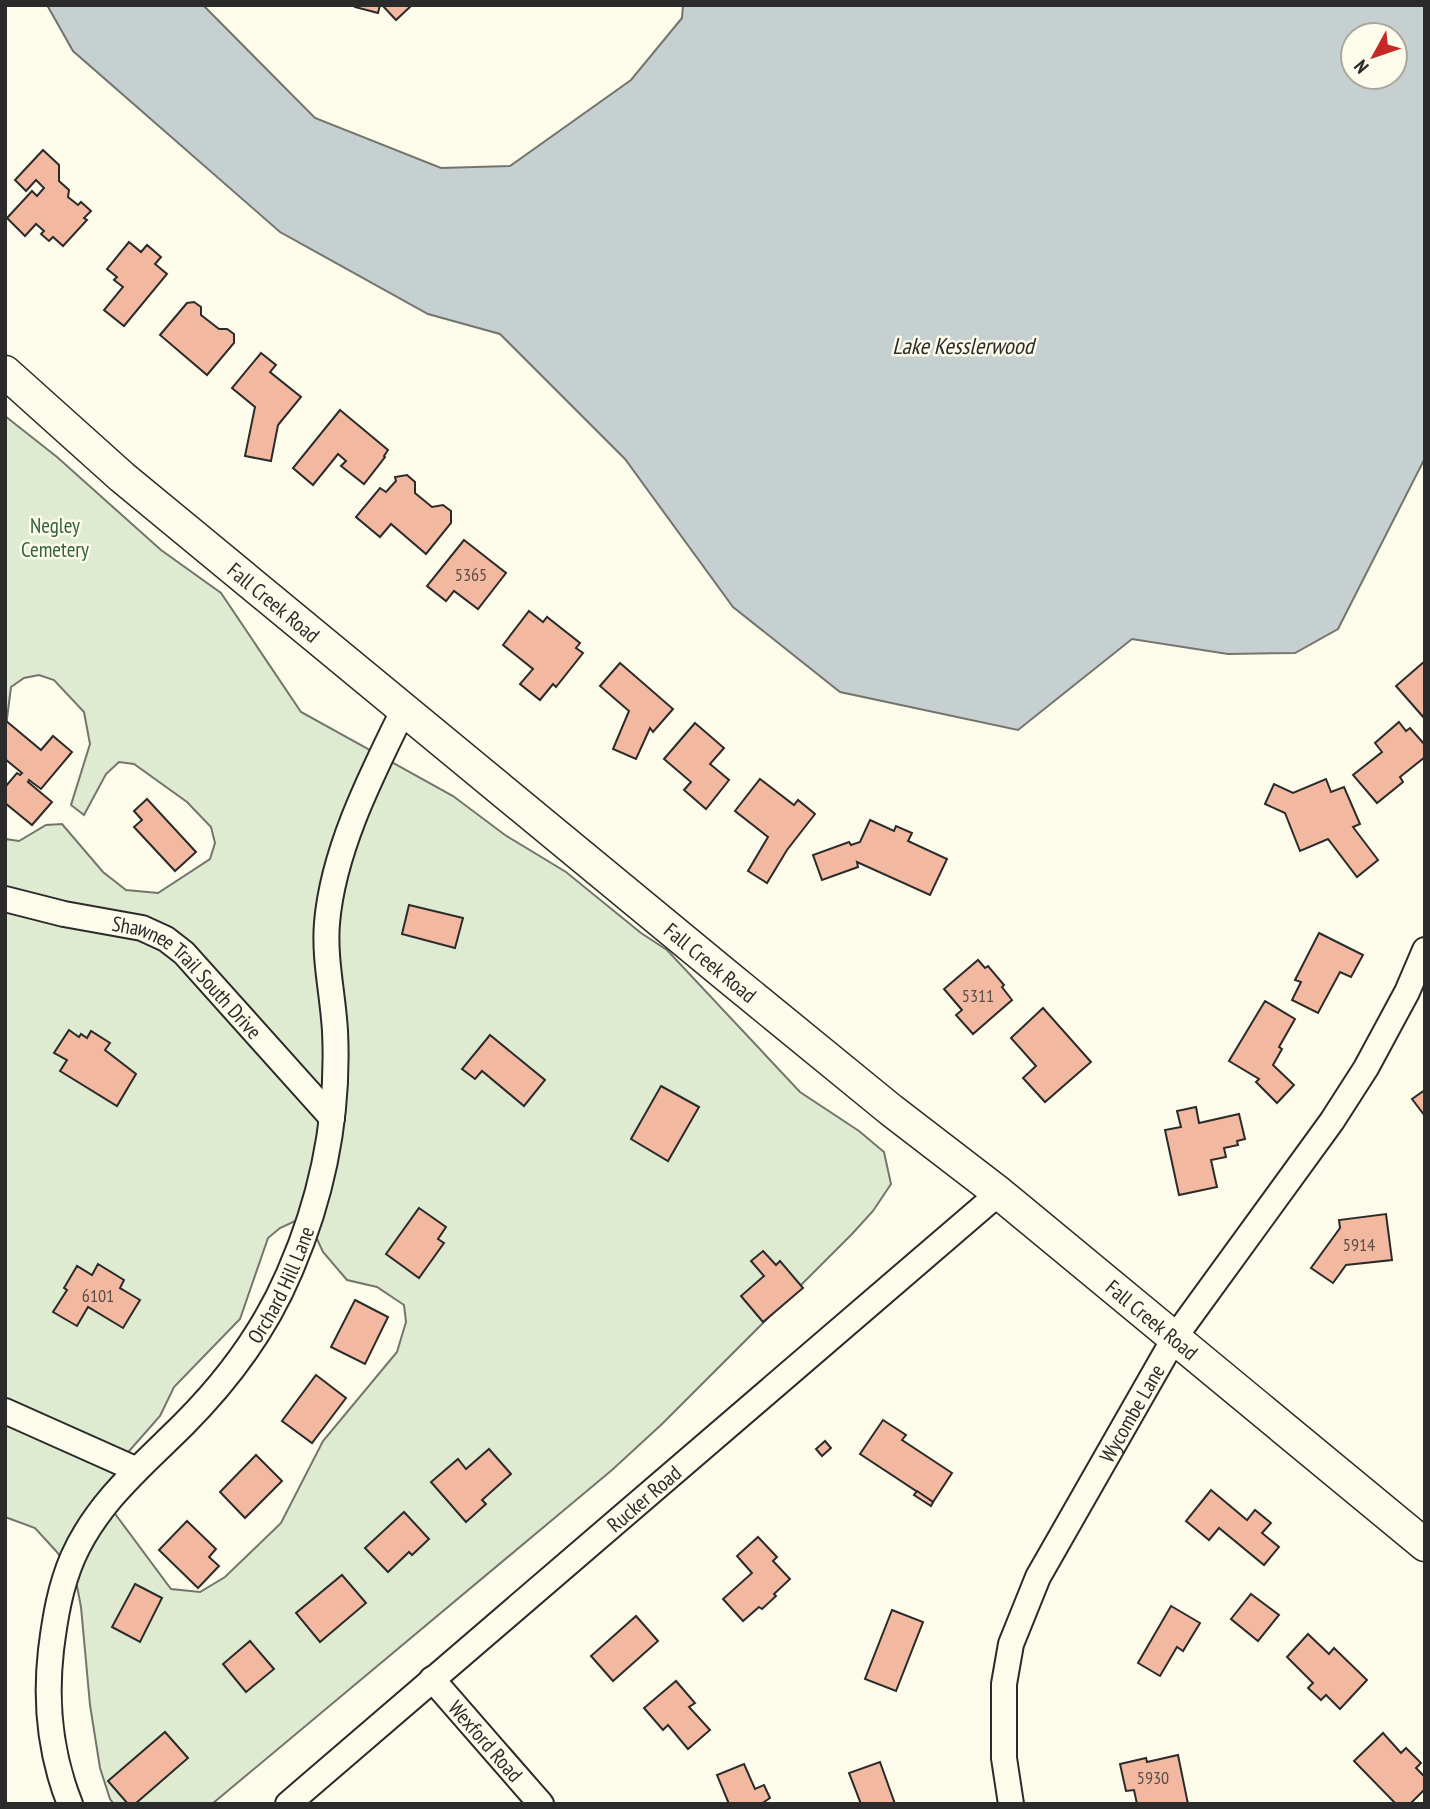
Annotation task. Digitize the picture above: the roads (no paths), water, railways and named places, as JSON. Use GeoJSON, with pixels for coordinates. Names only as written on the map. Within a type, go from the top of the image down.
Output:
{"type":"FeatureCollection","features":[{"type":"Feature","properties":{"kind":"main road","name":"Fall Creek Road"},"geometry":{"type":"LineString","coordinates":[[5,372],[122,477],[788,1027],[999,1193],[1425,1545]]}},
{"type":"Feature","properties":{"kind":"street","name":"Orchard Hill Lane"},"geometry":{"type":"LineString","coordinates":[[70,1804],[54,1752],[48,1700],[57,1607],[73,1558],[88,1530],[135,1469],[185,1423],[244,1353],[267,1318],[306,1235],[325,1166],[332,1118],[336,1057],[327,965],[329,903],[338,862],[349,832],[404,709]]}},
{"type":"Feature","properties":{"kind":"street","name":"Shawnee Trail South Drive"},"geometry":{"type":"LineString","coordinates":[[5,899],[64,914],[142,928],[166,939],[184,953],[332,1118]]}},
{"type":"Feature","properties":{"kind":"street","name":"Wycombe Lane"},"geometry":{"type":"LineString","coordinates":[[1011,1804],[1004,1758],[1002,1703],[1006,1671],[1020,1618],[1045,1562],[1175,1337],[1344,1102],[1392,1022],[1425,950]]}},
{"type":"Feature","properties":{"kind":"street","name":"Rucker Road"},"geometry":{"type":"LineString","coordinates":[[288,1804],[999,1193]]}},
{"type":"Feature","properties":{"kind":"street"},"geometry":{"type":"LineString","coordinates":[[5,1410],[135,1469]]}},
{"type":"Feature","properties":{"kind":"street","name":"Wexford Road"},"geometry":{"type":"LineString","coordinates":[[432,1679],[541,1804]]}},
{"type":"Feature","properties":{"kind":"water","name":"Lake Kesslerwood"},"geometry":{"type":"Polygon","coordinates":[[[47,5],[203,5],[315,118],[441,168],[510,166],[631,80],[682,18],[683,5],[1425,5],[1425,458],[1338,629],[1295,653],[1228,654],[1132,639],[1018,730],[840,692],[733,607],[625,459],[500,334],[428,314],[280,232],[73,51],[47,5]]]}},
{"type":"Feature","properties":{"kind":"park label","name":"Negley Cemetery"},"geometry":{"type":"Point","coordinates":[55,537]}}]}
